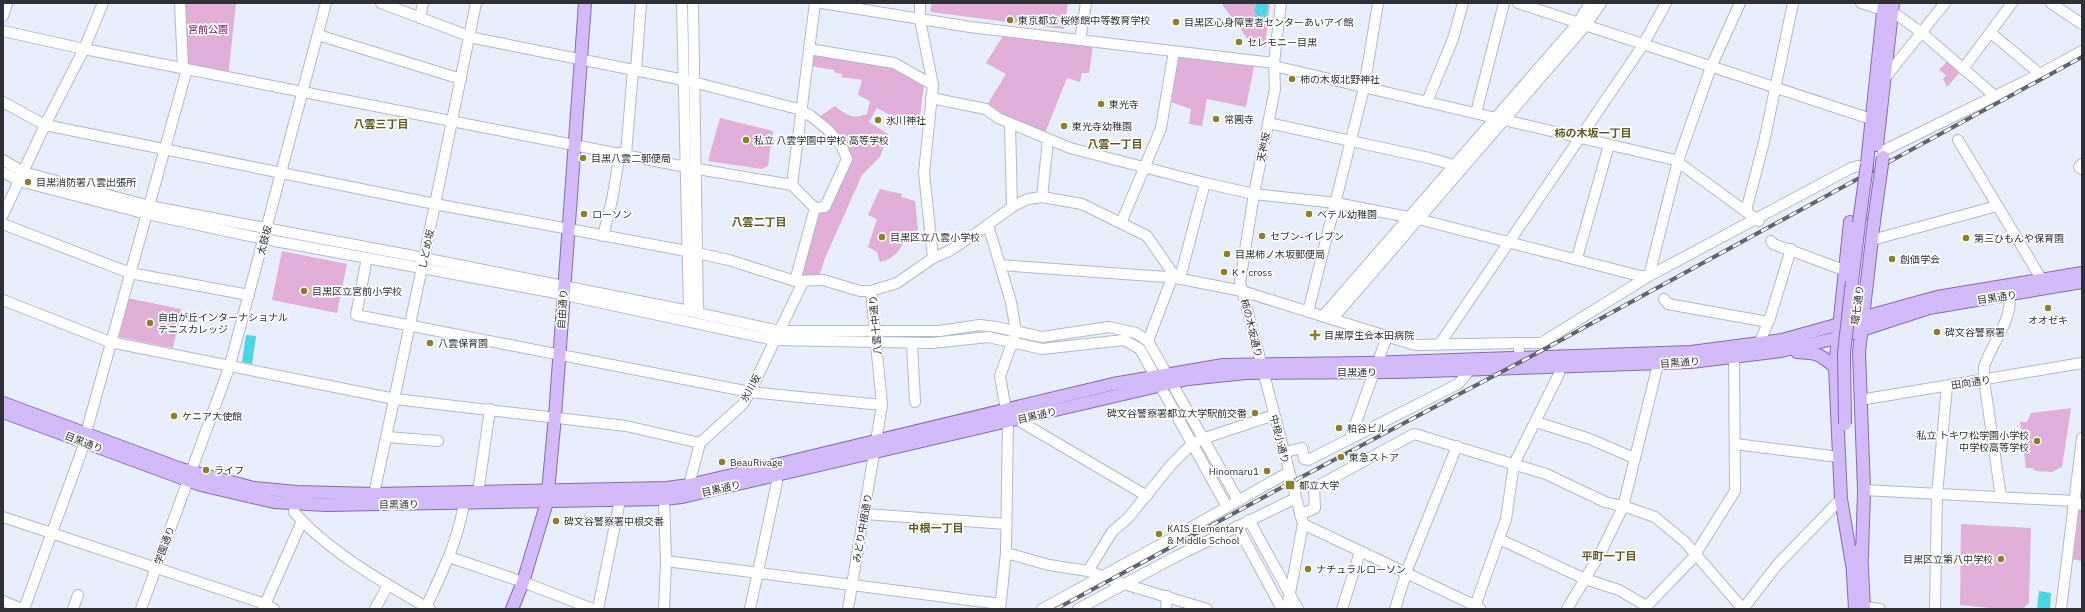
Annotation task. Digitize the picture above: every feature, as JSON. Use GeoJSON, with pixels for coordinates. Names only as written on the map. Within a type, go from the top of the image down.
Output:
{"type":"FeatureCollection","features":[{"type":"Feature","properties":{"kind":"main road","name":"自由通り"},"geometry":{"type":"LineString","coordinates":[[512,609],[523,582],[548,496],[575,144],[584,3]]}},
{"type":"Feature","properties":{"kind":"main road","name":"環七通り"},"geometry":{"type":"LineString","coordinates":[[1877,103],[1884,79],[1888,7]]}},
{"type":"Feature","properties":{"kind":"main road","name":"環七通り"},"geometry":{"type":"LineString","coordinates":[[1861,608],[1852,564],[1849,423],[1851,353],[1859,285],[1863,222],[1873,160],[1877,103],[1888,7]]}},
{"type":"Feature","properties":{"kind":"main road"},"geometry":{"type":"LineString","coordinates":[[1873,160],[1868,118],[1877,103]]}},
{"type":"Feature","properties":{"kind":"main road"},"geometry":{"type":"LineString","coordinates":[[1852,564],[1841,499],[1835,367],[1837,332],[1844,270],[1863,222],[1873,160],[1877,103]]}},
{"type":"Feature","properties":{"kind":"main road"},"geometry":{"type":"LineString","coordinates":[[1862,556],[1864,490],[1859,365],[1862,324],[1859,285],[1872,240],[1863,222]]}},
{"type":"Feature","properties":{"kind":"main road","name":"目黒通り"},"geometry":{"type":"LineString","coordinates":[[1862,324],[1889,310],[1937,297],[2082,273]]}},
{"type":"Feature","properties":{"kind":"main road","name":"目黒通り"},"geometry":{"type":"LineString","coordinates":[[3,403],[85,438],[188,477],[252,498],[295,504],[464,503],[667,488],[689,485],[1010,417],[1223,365],[1262,368],[1470,370],[1691,362],[1781,351],[1862,324],[1929,308],[2082,282]]}},
{"type":"Feature","properties":{"kind":"main road"},"geometry":{"type":"LineString","coordinates":[[1859,285],[1875,303],[1889,310]]}},
{"type":"Feature","properties":{"kind":"main road","name":"目黒通り"},"geometry":{"type":"LineString","coordinates":[[1376,368],[1430,361],[1691,352],[1759,344],[1837,332]]}},
{"type":"Feature","properties":{"kind":"main road"},"geometry":{"type":"LineString","coordinates":[[1781,351],[1813,352],[1820,355],[1835,367]]}},
{"type":"Feature","properties":{"kind":"main road","name":"目黒通り"},"geometry":{"type":"LineString","coordinates":[[3,412],[85,438]]}},
{"type":"Feature","properties":{"kind":"main road","name":"環七通り"},"geometry":{"type":"LineString","coordinates":[[1849,423],[1862,556],[1861,608]]}},
{"type":"Feature","properties":{"kind":"main road","name":"目黒通り"},"geometry":{"type":"LineString","coordinates":[[188,477],[268,490],[326,494],[478,493],[620,500],[664,499],[682,497],[775,476],[876,446]]}},
{"type":"Feature","properties":{"kind":"street"},"geometry":{"type":"LineString","coordinates":[[3,16],[7,3]]}},
{"type":"Feature","properties":{"kind":"street"},"geometry":{"type":"LineString","coordinates":[[3,216],[45,125],[84,49],[103,3]]}},
{"type":"Feature","properties":{"kind":"street"},"geometry":{"type":"LineString","coordinates":[[3,601],[23,609],[52,534],[85,438],[110,342],[165,150],[185,68],[180,3]]}},
{"type":"Feature","properties":{"kind":"street","name":"太鼓坂"},"geometry":{"type":"LineString","coordinates":[[188,477],[230,365],[326,3]]}},
{"type":"Feature","properties":{"kind":"street"},"geometry":{"type":"LineString","coordinates":[[3,31],[84,49],[303,90],[623,154],[792,185],[815,208],[825,206],[847,159],[842,147],[828,130],[801,110],[694,82],[469,37],[381,3]]}},
{"type":"Feature","properties":{"kind":"street"},"geometry":{"type":"LineString","coordinates":[[420,18],[423,3]]}},
{"type":"Feature","properties":{"kind":"street","name":"しどめ坂"},"geometry":{"type":"LineString","coordinates":[[374,494],[436,204],[476,3]]}},
{"type":"Feature","properties":{"kind":"street"},"geometry":{"type":"LineString","coordinates":[[603,236],[623,154],[641,3]]}},
{"type":"Feature","properties":{"kind":"street"},"geometry":{"type":"LineString","coordinates":[[682,3],[684,80],[691,167]]}},
{"type":"Feature","properties":{"kind":"street"},"geometry":{"type":"LineString","coordinates":[[693,3],[694,82],[691,167],[693,312]]}},
{"type":"Feature","properties":{"kind":"street"},"geometry":{"type":"LineString","coordinates":[[792,185],[814,3]]}},
{"type":"Feature","properties":{"kind":"street"},"geometry":{"type":"LineString","coordinates":[[822,3],[920,20],[1274,64],[1364,88],[1500,118],[1678,161],[1759,220]]}},
{"type":"Feature","properties":{"kind":"street"},"geometry":{"type":"LineString","coordinates":[[920,3],[920,20],[933,84],[924,173],[933,258]]}},
{"type":"Feature","properties":{"kind":"street"},"geometry":{"type":"LineString","coordinates":[[1080,40],[1086,3]]}},
{"type":"Feature","properties":{"kind":"street","name":"天神坂"},"geometry":{"type":"LineString","coordinates":[[1242,291],[1240,280],[1254,194],[1275,85],[1274,64],[1281,3]]}},
{"type":"Feature","properties":{"kind":"street"},"geometry":{"type":"LineString","coordinates":[[1308,312],[1352,142],[1364,88],[1378,3]]}},
{"type":"Feature","properties":{"kind":"street"},"geometry":{"type":"LineString","coordinates":[[1427,102],[1436,76],[1453,39],[1463,3]]}},
{"type":"Feature","properties":{"kind":"street"},"geometry":{"type":"LineString","coordinates":[[1476,113],[1504,3]]}},
{"type":"Feature","properties":{"kind":"street"},"geometry":{"type":"LineString","coordinates":[[1518,3],[1868,118]]}},
{"type":"Feature","properties":{"kind":"street"},"geometry":{"type":"LineString","coordinates":[[1582,24],[1590,3]]}},
{"type":"Feature","properties":{"kind":"street"},"geometry":{"type":"LineString","coordinates":[[1334,320],[1335,316],[1414,218],[1601,3]]}},
{"type":"Feature","properties":{"kind":"street"},"geometry":{"type":"LineString","coordinates":[[1430,361],[1434,345],[1509,242],[1581,138],[1643,45],[1666,3]]}},
{"type":"Feature","properties":{"kind":"street"},"geometry":{"type":"LineString","coordinates":[[1649,276],[1678,161],[1711,67],[1740,3]]}},
{"type":"Feature","properties":{"kind":"street"},"geometry":{"type":"LineString","coordinates":[[1746,211],[1793,3]]}},
{"type":"Feature","properties":{"kind":"street"},"geometry":{"type":"LineString","coordinates":[[1861,3],[1888,7],[1922,33],[1995,96]]}},
{"type":"Feature","properties":{"kind":"street"},"geometry":{"type":"LineString","coordinates":[[1884,79],[1945,3]]}},
{"type":"Feature","properties":{"kind":"street"},"geometry":{"type":"LineString","coordinates":[[1964,69],[2012,3]]}},
{"type":"Feature","properties":{"kind":"street"},"geometry":{"type":"LineString","coordinates":[[2056,4],[2082,24]]}},
{"type":"Feature","properties":{"kind":"street"},"geometry":{"type":"LineString","coordinates":[[1991,33],[2040,74]]}},
{"type":"Feature","properties":{"kind":"street"},"geometry":{"type":"LineString","coordinates":[[318,35],[461,79]]}},
{"type":"Feature","properties":{"kind":"street"},"geometry":{"type":"LineString","coordinates":[[809,49],[894,63],[933,84]]}},
{"type":"Feature","properties":{"kind":"street"},"geometry":{"type":"LineString","coordinates":[[1121,223],[1161,128],[1174,51]]}},
{"type":"Feature","properties":{"kind":"street"},"geometry":{"type":"LineString","coordinates":[[1000,265],[1176,278],[1242,291],[1415,345],[1541,343],[1649,276],[1759,220],[1851,168],[1873,160],[2082,51]]}},
{"type":"Feature","properties":{"kind":"street"},"geometry":{"type":"LineString","coordinates":[[931,98],[986,109],[998,118],[1048,140],[1083,152],[1144,168],[1254,194],[1336,203],[1414,218],[1578,258],[1640,276],[1649,276]]}},
{"type":"Feature","properties":{"kind":"street"},"geometry":{"type":"LineString","coordinates":[[3,102],[45,125],[436,204],[568,228],[729,260],[799,281],[822,280],[860,291],[871,291]]}},
{"type":"Feature","properties":{"kind":"street"},"geometry":{"type":"LineString","coordinates":[[1323,316],[1414,218],[1454,165],[1500,118]]}},
{"type":"Feature","properties":{"kind":"street"},"geometry":{"type":"LineString","coordinates":[[1268,123],[1454,165]]}},
{"type":"Feature","properties":{"kind":"street"},"geometry":{"type":"LineString","coordinates":[[1010,124],[1012,208]]}},
{"type":"Feature","properties":{"kind":"street"},"geometry":{"type":"LineString","coordinates":[[1048,140],[1042,197],[1082,204],[1147,236],[1176,278]]}},
{"type":"Feature","properties":{"kind":"street"},"geometry":{"type":"LineString","coordinates":[[1958,140],[2042,280]]}},
{"type":"Feature","properties":{"kind":"street"},"geometry":{"type":"LineString","coordinates":[[1578,258],[1609,145]]}},
{"type":"Feature","properties":{"kind":"street"},"geometry":{"type":"LineString","coordinates":[[3,160],[21,176]]}},
{"type":"Feature","properties":{"kind":"street"},"geometry":{"type":"LineString","coordinates":[[2082,164],[2079,167],[2082,169]]}},
{"type":"Feature","properties":{"kind":"street"},"geometry":{"type":"LineString","coordinates":[[3,172],[264,239],[367,258],[423,263]]}},
{"type":"Feature","properties":{"kind":"street"},"geometry":{"type":"LineString","coordinates":[[1148,341],[1176,278],[1205,183]]}},
{"type":"Feature","properties":{"kind":"street","name":"八雲十中通り"},"geometry":{"type":"LineString","coordinates":[[876,446],[882,405],[871,291],[897,283],[933,258],[949,252],[1012,208],[1028,199],[1042,197]]}},
{"type":"Feature","properties":{"kind":"street"},"geometry":{"type":"LineString","coordinates":[[1872,240],[1997,206]]}},
{"type":"Feature","properties":{"kind":"street","name":"氷川坂"},"geometry":{"type":"LineString","coordinates":[[700,443],[743,404],[750,392],[799,281],[815,208]]}},
{"type":"Feature","properties":{"kind":"street"},"geometry":{"type":"LineString","coordinates":[[148,210],[267,228],[423,263],[563,290],[776,335],[912,343],[932,343],[988,337],[1042,349],[1124,340],[1140,349],[1191,445],[1232,504]]}},
{"type":"Feature","properties":{"kind":"street"},"geometry":{"type":"LineString","coordinates":[[3,224],[130,273],[249,295]]}},
{"type":"Feature","properties":{"kind":"street"},"geometry":{"type":"LineString","coordinates":[[666,561],[852,584],[1000,606],[1006,553],[1010,417],[1000,376],[1016,332],[1011,302],[988,225]]}},
{"type":"Feature","properties":{"kind":"street"},"geometry":{"type":"LineString","coordinates":[[1771,241],[1773,244],[1791,249],[1844,270]]}},
{"type":"Feature","properties":{"kind":"street"},"geometry":{"type":"LineString","coordinates":[[1759,344],[1768,322],[1791,249]]}},
{"type":"Feature","properties":{"kind":"street"},"geometry":{"type":"LineString","coordinates":[[367,258],[356,315],[750,392],[882,405]]}},
{"type":"Feature","properties":{"kind":"street"},"geometry":{"type":"LineString","coordinates":[[563,290],[693,312],[776,335],[876,331],[939,331],[980,325],[1042,337],[1109,327],[1136,332],[1148,341],[1170,378],[1202,439],[1232,504]]}},
{"type":"Feature","properties":{"kind":"street","name":"柿の木坂通り"},"geometry":{"type":"LineString","coordinates":[[1242,291],[1262,368]]}},
{"type":"Feature","properties":{"kind":"street"},"geometry":{"type":"LineString","coordinates":[[2001,498],[1984,380],[1984,366],[2004,326],[2011,302],[2009,295]]}},
{"type":"Feature","properties":{"kind":"street"},"geometry":{"type":"LineString","coordinates":[[1664,299],[1668,304],[1768,322]]}},
{"type":"Feature","properties":{"kind":"street"},"geometry":{"type":"LineString","coordinates":[[3,300],[110,342],[395,399],[555,416],[626,426],[700,443],[689,485]]}},
{"type":"Feature","properties":{"kind":"street"},"geometry":{"type":"LineString","coordinates":[[1350,439],[1387,336]]}},
{"type":"Feature","properties":{"kind":"street"},"geometry":{"type":"LineString","coordinates":[[912,343],[915,402]]}},
{"type":"Feature","properties":{"kind":"street"},"geometry":{"type":"LineString","coordinates":[[1519,343],[1519,357]]}},
{"type":"Feature","properties":{"kind":"street"},"geometry":{"type":"LineString","coordinates":[[1499,538],[1585,579],[1619,590],[1645,608],[1696,554],[1735,491],[1734,357]]}},
{"type":"Feature","properties":{"kind":"street","name":"田向通り"},"geometry":{"type":"LineString","coordinates":[[1860,400],[2082,363]]}},
{"type":"Feature","properties":{"kind":"street"},"geometry":{"type":"LineString","coordinates":[[1567,609],[1601,552],[1623,507],[1658,364]]}},
{"type":"Feature","properties":{"kind":"street"},"geometry":{"type":"LineString","coordinates":[[1559,367],[1559,374],[1514,464],[1506,519],[1477,608],[1360,552],[1301,519],[1315,508],[1314,488],[1414,434],[1457,446],[1514,464],[1546,474],[1605,502],[1655,517],[1685,542],[1743,609],[1777,565],[1841,499]]}},
{"type":"Feature","properties":{"kind":"street","name":"中根小通り"},"geometry":{"type":"LineString","coordinates":[[1262,368],[1301,519],[1289,601]]}},
{"type":"Feature","properties":{"kind":"street"},"geometry":{"type":"LineString","coordinates":[[1285,456],[1289,451],[1302,448],[1304,459],[1308,460],[1458,384],[1470,370]]}},
{"type":"Feature","properties":{"kind":"street"},"geometry":{"type":"LineString","coordinates":[[1935,609],[1937,494],[1947,386]]}},
{"type":"Feature","properties":{"kind":"street"},"geometry":{"type":"LineString","coordinates":[[478,493],[490,409]]}},
{"type":"Feature","properties":{"kind":"street"},"geometry":{"type":"LineString","coordinates":[[1088,570],[1112,532],[1128,518],[1171,465],[1191,445],[1202,439],[1274,415]]}},
{"type":"Feature","properties":{"kind":"street"},"geometry":{"type":"LineString","coordinates":[[1010,417],[1147,496]]}},
{"type":"Feature","properties":{"kind":"street"},"geometry":{"type":"LineString","coordinates":[[1536,422],[1590,438],[1634,458]]}},
{"type":"Feature","properties":{"kind":"street"},"geometry":{"type":"LineString","coordinates":[[387,437],[438,441]]}},
{"type":"Feature","properties":{"kind":"street"},"geometry":{"type":"LineString","coordinates":[[2061,609],[2078,503],[2082,438]]}},
{"type":"Feature","properties":{"kind":"street"},"geometry":{"type":"LineString","coordinates":[[1735,444],[1839,457]]}},
{"type":"Feature","properties":{"kind":"street","name":"みどり中根通り"},"geometry":{"type":"LineString","coordinates":[[848,609],[876,446]]}},
{"type":"Feature","properties":{"kind":"street"},"geometry":{"type":"LineString","coordinates":[[1395,609],[1406,573],[1457,446]]}},
{"type":"Feature","properties":{"kind":"street"},"geometry":{"type":"LineString","coordinates":[[1042,609],[1289,472]]}},
{"type":"Feature","properties":{"kind":"street"},"geometry":{"type":"LineString","coordinates":[[750,609],[777,482],[775,476]]}},
{"type":"Feature","properties":{"kind":"street","name":"学園通り"},"geometry":{"type":"LineString","coordinates":[[141,609],[188,477]]}},
{"type":"Feature","properties":{"kind":"street"},"geometry":{"type":"LineString","coordinates":[[1864,490],[2078,503]]}},
{"type":"Feature","properties":{"kind":"street"},"geometry":{"type":"LineString","coordinates":[[1078,609],[1243,523],[1296,498]]}},
{"type":"Feature","properties":{"kind":"street"},"geometry":{"type":"LineString","coordinates":[[664,499],[666,561],[664,609]]}},
{"type":"Feature","properties":{"kind":"street"},"geometry":{"type":"LineString","coordinates":[[598,609],[620,500]]}},
{"type":"Feature","properties":{"kind":"street"},"geometry":{"type":"LineString","coordinates":[[295,504],[294,512],[302,521],[354,563],[428,608],[460,528],[464,503]]}},
{"type":"Feature","properties":{"kind":"street"},"geometry":{"type":"LineString","coordinates":[[864,514],[1006,524]]}},
{"type":"Feature","properties":{"kind":"street"},"geometry":{"type":"LineString","coordinates":[[3,517],[267,607],[302,521]]}},
{"type":"Feature","properties":{"kind":"street"},"geometry":{"type":"LineString","coordinates":[[1243,523],[1289,601],[1298,609]]}},
{"type":"Feature","properties":{"kind":"street"},"geometry":{"type":"LineString","coordinates":[[1243,523],[1282,609]]}},
{"type":"Feature","properties":{"kind":"street"},"geometry":{"type":"LineString","coordinates":[[1342,609],[1360,552]]}},
{"type":"Feature","properties":{"kind":"street"},"geometry":{"type":"LineString","coordinates":[[1006,553],[1050,565],[1088,570],[1124,584],[1207,609]]}},
{"type":"Feature","properties":{"kind":"street"},"geometry":{"type":"LineString","coordinates":[[449,557],[523,582],[593,609]]}},
{"type":"Feature","properties":{"kind":"street"},"geometry":{"type":"LineString","coordinates":[[375,609],[388,585]]}},
{"type":"Feature","properties":{"kind":"street"},"geometry":{"type":"LineString","coordinates":[[73,609],[78,595]]}},
{"type":"Feature","properties":{"kind":"street"},"geometry":{"type":"LineString","coordinates":[[1166,609],[1167,596]]}},
{"type":"Feature","properties":{"kind":"street"},"geometry":{"type":"LineString","coordinates":[[1861,608],[1880,609]]}},
{"type":"Feature","properties":{"kind":"green space","name":"宮前公園"},"geometry":{"type":"Polygon","coordinates":[[[182,3],[236,3],[228,77],[183,68],[182,3]]]}},
{"type":"Feature","properties":{"kind":"green space","name":"東京都立 桜修館中等教育学校"},"geometry":{"type":"Polygon","coordinates":[[[932,3],[1068,3],[1064,29],[930,12],[932,3]]]}},
{"type":"Feature","properties":{"kind":"green space"},"geometry":{"type":"Polygon","coordinates":[[[1221,3],[1270,3],[1265,47],[1253,46],[1221,3]]]}},
{"type":"Feature","properties":{"kind":"green space"},"geometry":{"type":"Polygon","coordinates":[[[1004,34],[1093,45],[1089,73],[1082,73],[1080,82],[1067,78],[1045,133],[998,113],[987,105],[1006,74],[986,63],[1004,34]]]}},
{"type":"Feature","properties":{"kind":"green space"},"geometry":{"type":"Polygon","coordinates":[[[813,52],[891,66],[924,84],[920,116],[914,128],[877,108],[869,122],[888,134],[880,157],[862,175],[825,258],[819,276],[798,277],[818,210],[848,150],[819,117],[835,106],[850,116],[867,114],[870,101],[858,95],[862,80],[841,77],[842,74],[834,72],[834,70],[811,66],[813,52]]]}},
{"type":"Feature","properties":{"kind":"green space"},"geometry":{"type":"Polygon","coordinates":[[[1176,56],[1254,66],[1246,107],[1207,99],[1202,126],[1189,124],[1191,109],[1168,101],[1176,56]]]}},
{"type":"Feature","properties":{"kind":"green space"},"geometry":{"type":"Polygon","coordinates":[[[1947,61],[1950,61],[1962,70],[1947,87],[1943,79],[1946,75],[1939,70],[1947,61]]]}},
{"type":"Feature","properties":{"kind":"green space"},"geometry":{"type":"Polygon","coordinates":[[[720,118],[773,131],[768,166],[762,169],[708,161],[720,118]]]}},
{"type":"Feature","properties":{"kind":"green space"},"geometry":{"type":"Polygon","coordinates":[[[880,189],[902,194],[901,197],[915,201],[918,230],[908,233],[898,252],[890,258],[880,262],[877,252],[868,247],[877,219],[868,215],[880,189]]]}},
{"type":"Feature","properties":{"kind":"green space"},"geometry":{"type":"Polygon","coordinates":[[[282,251],[347,264],[337,313],[272,300],[282,251]]]}},
{"type":"Feature","properties":{"kind":"green space","name":"自由が丘インターナショナル テニスカレッジ"},"geometry":{"type":"Polygon","coordinates":[[[127,298],[181,309],[173,348],[119,337],[127,298]]]}},
{"type":"Feature","properties":{"kind":"green space"},"geometry":{"type":"Polygon","coordinates":[[[2071,408],[2062,467],[2052,472],[2035,471],[2033,468],[2026,468],[2020,422],[2027,422],[2031,413],[2071,408]]]}},
{"type":"Feature","properties":{"kind":"green space"},"geometry":{"type":"Polygon","coordinates":[[[2076,509],[2082,509],[2082,561],[2071,559],[2076,509]]]}},
{"type":"Feature","properties":{"kind":"green space"},"geometry":{"type":"Polygon","coordinates":[[[1961,524],[2031,528],[2029,603],[2023,609],[2000,609],[1960,605],[1961,524]]]}},
{"type":"Feature","properties":{"kind":"water"},"geometry":{"type":"Polygon","coordinates":[[[1257,3],[1268,3],[1266,19],[1258,17],[1254,10],[1257,3]]]}},
{"type":"Feature","properties":{"kind":"water"},"geometry":{"type":"Polygon","coordinates":[[[246,335],[256,336],[252,364],[242,362],[246,335]]]}},
{"type":"Feature","properties":{"kind":"water"},"geometry":{"type":"Polygon","coordinates":[[[2039,591],[2051,593],[2050,609],[2037,609],[2039,591]]]}},
{"type":"Feature","properties":{"kind":"railway"},"geometry":{"type":"LineString","coordinates":[[1056,609],[1290,483],[1528,358],[2082,57]]}},
{"type":"Feature","properties":{"kind":"place","name":"東京都立 桜修館中等教育学校"},"geometry":{"type":"Point","coordinates":[1010,20]}},
{"type":"Feature","properties":{"kind":"place","name":"目黒区心身障害者センターあいアイ館"},"geometry":{"type":"Point","coordinates":[1176,22]}},
{"type":"Feature","properties":{"kind":"place","name":"セレモニー目黒"},"geometry":{"type":"Point","coordinates":[1239,42]}},
{"type":"Feature","properties":{"kind":"place","name":"柿の木坂北野神社"},"geometry":{"type":"Point","coordinates":[1292,79]}},
{"type":"Feature","properties":{"kind":"place","name":"東光寺"},"geometry":{"type":"Point","coordinates":[1101,104]}},
{"type":"Feature","properties":{"kind":"place","name":"常圓寺"},"geometry":{"type":"Point","coordinates":[1216,119]}},
{"type":"Feature","properties":{"kind":"place","name":"氷川神社"},"geometry":{"type":"Point","coordinates":[878,120]}},
{"type":"Feature","properties":{"kind":"place","name":"東光寺幼稚園"},"geometry":{"type":"Point","coordinates":[1064,126]}},
{"type":"Feature","properties":{"kind":"place","name":"私立 八雲学園中学校 高等学校"},"geometry":{"type":"Point","coordinates":[746,140]}},
{"type":"Feature","properties":{"kind":"place","name":"目黒八雲二郵便局"},"geometry":{"type":"Point","coordinates":[583,158]}},
{"type":"Feature","properties":{"kind":"place","name":"目黒消防署八雲出張所"},"geometry":{"type":"Point","coordinates":[28,182]}},
{"type":"Feature","properties":{"kind":"place","name":"ローソン"},"geometry":{"type":"Point","coordinates":[584,214]}},
{"type":"Feature","properties":{"kind":"place","name":"ベテル幼稚園"},"geometry":{"type":"Point","coordinates":[1309,214]}},
{"type":"Feature","properties":{"kind":"place","name":"セブン-イレブン"},"geometry":{"type":"Point","coordinates":[1262,236]}},
{"type":"Feature","properties":{"kind":"place","name":"目黒区立八雲小学校"},"geometry":{"type":"Point","coordinates":[882,237]}},
{"type":"Feature","properties":{"kind":"place","name":"第三ひもんや保育園"},"geometry":{"type":"Point","coordinates":[1966,238]}},
{"type":"Feature","properties":{"kind":"place","name":"目黒柿ノ木坂郵便局"},"geometry":{"type":"Point","coordinates":[1227,254]}},
{"type":"Feature","properties":{"kind":"place","name":"創価学会"},"geometry":{"type":"Point","coordinates":[1892,259]}},
{"type":"Feature","properties":{"kind":"place","name":"K・cross"},"geometry":{"type":"Point","coordinates":[1224,272]}},
{"type":"Feature","properties":{"kind":"place","name":"目黒区立宮前小学校"},"geometry":{"type":"Point","coordinates":[304,291]}},
{"type":"Feature","properties":{"kind":"place","name":"オオゼキ"},"geometry":{"type":"Point","coordinates":[2048,308]}},
{"type":"Feature","properties":{"kind":"place","name":"自由が丘インターナショナル テニスカレッジ"},"geometry":{"type":"Point","coordinates":[150,323]}},
{"type":"Feature","properties":{"kind":"place","name":"碑文谷警察署"},"geometry":{"type":"Point","coordinates":[1937,332]}},
{"type":"Feature","properties":{"kind":"place","name":"目黒厚生会本田病院"},"geometry":{"type":"Point","coordinates":[1315,335]}},
{"type":"Feature","properties":{"kind":"place","name":"八雲保育園"},"geometry":{"type":"Point","coordinates":[430,343]}},
{"type":"Feature","properties":{"kind":"place","name":"碑文谷警察署都立大学駅前交番"},"geometry":{"type":"Point","coordinates":[1255,413]}},
{"type":"Feature","properties":{"kind":"place","name":"ケニア大使館"},"geometry":{"type":"Point","coordinates":[174,416]}},
{"type":"Feature","properties":{"kind":"place","name":"粕谷ビル"},"geometry":{"type":"Point","coordinates":[1339,428]}},
{"type":"Feature","properties":{"kind":"place","name":"私立 トキワ松学園小学校 中学校高等学校"},"geometry":{"type":"Point","coordinates":[2037,441]}},
{"type":"Feature","properties":{"kind":"place","name":"東急ストア"},"geometry":{"type":"Point","coordinates":[1341,457]}},
{"type":"Feature","properties":{"kind":"place","name":"BeauRivage"},"geometry":{"type":"Point","coordinates":[722,462]}},
{"type":"Feature","properties":{"kind":"place","name":"ライフ"},"geometry":{"type":"Point","coordinates":[206,470]}},
{"type":"Feature","properties":{"kind":"place","name":"Hinomaru1"},"geometry":{"type":"Point","coordinates":[1267,471]}},
{"type":"Feature","properties":{"kind":"place","name":"都立大学"},"geometry":{"type":"Point","coordinates":[1290,485]}},
{"type":"Feature","properties":{"kind":"place","name":"碑文谷警察署中根交番"},"geometry":{"type":"Point","coordinates":[556,521]}},
{"type":"Feature","properties":{"kind":"place","name":"KAIS Elementary & Middle School"},"geometry":{"type":"Point","coordinates":[1159,534]}},
{"type":"Feature","properties":{"kind":"place","name":"目黒区立第八中学校"},"geometry":{"type":"Point","coordinates":[2001,559]}},
{"type":"Feature","properties":{"kind":"place","name":"ナチュラルローソン"},"geometry":{"type":"Point","coordinates":[1308,569]}},
{"type":"Feature","properties":{"kind":"district","name":"八雲三丁目"},"geometry":{"type":"Point","coordinates":[381,124]}},
{"type":"Feature","properties":{"kind":"district","name":"柿の木坂一丁目"},"geometry":{"type":"Point","coordinates":[1593,133]}},
{"type":"Feature","properties":{"kind":"district","name":"八雲一丁目"},"geometry":{"type":"Point","coordinates":[1115,144]}},
{"type":"Feature","properties":{"kind":"district","name":"八雲二丁目"},"geometry":{"type":"Point","coordinates":[759,222]}},
{"type":"Feature","properties":{"kind":"district","name":"中根一丁目"},"geometry":{"type":"Point","coordinates":[936,528]}},
{"type":"Feature","properties":{"kind":"district","name":"平町一丁目"},"geometry":{"type":"Point","coordinates":[1609,556]}}]}
